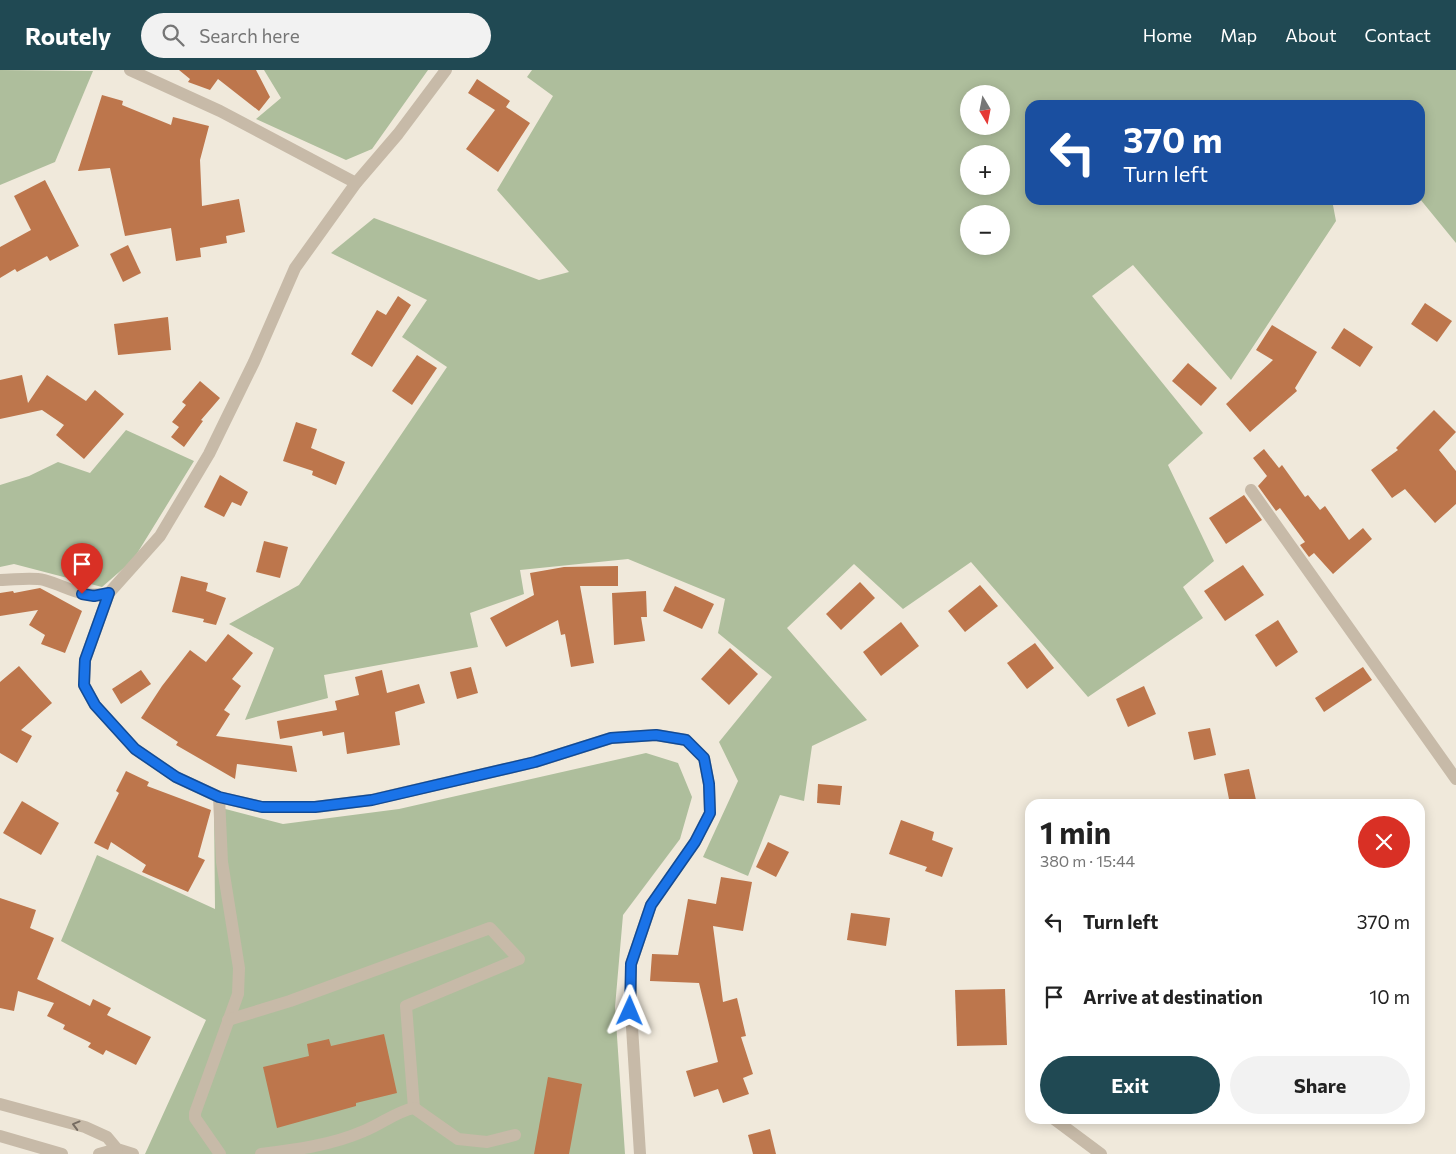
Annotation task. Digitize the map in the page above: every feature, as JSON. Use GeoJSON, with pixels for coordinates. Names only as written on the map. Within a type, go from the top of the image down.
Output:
{"type":"FeatureCollection","features":[{"type":"Feature","properties":{"kind":"street"},"geometry":{"type":"LineString","coordinates":[[130,70],[220,111],[356,183]]}},
{"type":"Feature","properties":{"kind":"street"},"geometry":{"type":"LineString","coordinates":[[446,70],[398,134],[356,183],[295,268],[254,362],[209,454],[165,528],[109,593],[85,660],[84,685],[91,698],[135,749],[176,777],[219,797],[262,807],[315,807],[372,800],[535,762],[611,738],[656,735],[686,740],[704,758],[709,784],[710,813],[695,842],[651,905],[631,964],[630,1011],[640,1154]]}},
{"type":"Feature","properties":{"kind":"street"},"geometry":{"type":"LineString","coordinates":[[1251,490],[1456,779]]}},
{"type":"Feature","properties":{"kind":"street"},"geometry":{"type":"LineString","coordinates":[[0,580],[42,580],[82,594],[94,596],[109,593]]}},
{"type":"Feature","properties":{"kind":"street"},"geometry":{"type":"LineString","coordinates":[[219,797],[222,862],[238,968],[238,994],[194,1113],[195,1118],[220,1154]]}},
{"type":"Feature","properties":{"kind":"street"},"geometry":{"type":"LineString","coordinates":[[228,1020],[290,1001],[490,928],[519,960],[406,1006],[414,1108]]}},
{"type":"Feature","properties":{"kind":"street"},"geometry":{"type":"LineString","coordinates":[[0,1104],[85,1127],[106,1137],[117,1149],[133,1154]]}},
{"type":"Feature","properties":{"kind":"street"},"geometry":{"type":"LineString","coordinates":[[414,1108],[458,1139],[487,1142],[515,1135]]}},
{"type":"Feature","properties":{"kind":"street"},"geometry":{"type":"LineString","coordinates":[[261,1154],[305,1148],[364,1132],[399,1112],[414,1108]]}},
{"type":"Feature","properties":{"kind":"street"},"geometry":{"type":"LineString","coordinates":[[1061,1124],[1101,1154]]}},
{"type":"Feature","properties":{"kind":"street"},"geometry":{"type":"LineString","coordinates":[[0,1136],[62,1154]]}},
{"type":"Feature","properties":{"kind":"street"},"geometry":{"type":"LineString","coordinates":[[99,1154],[117,1149]]}},
{"type":"Feature","properties":{"kind":"green space"},"geometry":{"type":"Polygon","coordinates":[[[0,70],[93,71],[55,162],[0,185],[0,70]]]}},
{"type":"Feature","properties":{"kind":"green space"},"geometry":{"type":"Polygon","coordinates":[[[264,70],[428,70],[372,149],[346,160],[256,119],[281,98],[264,70]]]}},
{"type":"Feature","properties":{"kind":"green space"},"geometry":{"type":"Polygon","coordinates":[[[532,70],[1456,70],[1456,243],[1425,205],[1425,100],[1025,100],[1025,205],[1333,205],[1336,221],[1231,380],[1133,265],[1092,296],[1203,433],[1168,465],[1214,561],[1183,587],[1203,618],[1088,697],[971,562],[903,609],[854,564],[787,628],[867,720],[812,746],[804,801],[780,795],[748,876],[703,857],[738,781],[719,742],[772,677],[718,633],[725,599],[628,559],[520,570],[524,594],[470,613],[478,647],[324,675],[328,698],[245,720],[274,648],[229,624],[299,585],[447,367],[402,337],[427,300],[331,253],[374,218],[539,280],[569,272],[497,190],[553,96],[527,77],[532,70]]]}},
{"type":"Feature","properties":{"kind":"green space"},"geometry":{"type":"Polygon","coordinates":[[[126,430],[194,461],[133,560],[102,587],[14,564],[0,567],[0,485],[29,476],[58,462],[90,473],[126,430]]]}},
{"type":"Feature","properties":{"kind":"green space"},"geometry":{"type":"Polygon","coordinates":[[[646,753],[678,763],[692,797],[680,839],[623,915],[615,1007],[625,1154],[145,1154],[206,1020],[61,941],[97,855],[215,909],[214,806],[283,824],[399,809],[646,753]]]}},
{"type":"Feature","properties":{"kind":"building"},"geometry":{"type":"Polygon","coordinates":[[[179,70],[256,70],[270,97],[259,111],[218,79],[210,90],[188,82],[190,79],[179,70]]]}},
{"type":"Feature","properties":{"kind":"building"},"geometry":{"type":"Polygon","coordinates":[[[477,79],[510,101],[506,107],[530,123],[498,172],[466,149],[495,110],[468,93],[477,79]]]}},
{"type":"Feature","properties":{"kind":"building"},"geometry":{"type":"Polygon","coordinates":[[[102,95],[123,101],[122,105],[171,125],[173,117],[209,126],[200,160],[202,206],[239,199],[245,232],[226,236],[227,243],[200,248],[201,257],[176,261],[171,228],[125,236],[110,168],[78,171],[102,95]]]}},
{"type":"Feature","properties":{"kind":"building"},"geometry":{"type":"Polygon","coordinates":[[[45,180],[79,246],[50,261],[47,256],[17,272],[15,269],[0,278],[0,247],[31,230],[14,196],[45,180]]]}},
{"type":"Feature","properties":{"kind":"building"},"geometry":{"type":"Polygon","coordinates":[[[128,245],[141,273],[123,282],[110,254],[128,245]]]}},
{"type":"Feature","properties":{"kind":"building"},"geometry":{"type":"Polygon","coordinates":[[[398,296],[411,305],[372,367],[351,354],[377,310],[386,315],[398,296]]]}},
{"type":"Feature","properties":{"kind":"building"},"geometry":{"type":"Polygon","coordinates":[[[1425,303],[1452,321],[1437,342],[1411,324],[1425,303]]]}},
{"type":"Feature","properties":{"kind":"building"},"geometry":{"type":"Polygon","coordinates":[[[168,317],[171,350],[118,355],[114,324],[168,317]]]}},
{"type":"Feature","properties":{"kind":"building"},"geometry":{"type":"Polygon","coordinates":[[[1272,325],[1317,352],[1295,388],[1297,391],[1250,432],[1226,404],[1273,360],[1256,350],[1272,325]]]}},
{"type":"Feature","properties":{"kind":"building"},"geometry":{"type":"Polygon","coordinates":[[[1344,328],[1373,347],[1360,367],[1331,348],[1344,328]]]}},
{"type":"Feature","properties":{"kind":"building"},"geometry":{"type":"Polygon","coordinates":[[[417,355],[437,368],[412,405],[392,391],[417,355]]]}},
{"type":"Feature","properties":{"kind":"building"},"geometry":{"type":"Polygon","coordinates":[[[1188,363],[1217,388],[1201,406],[1172,381],[1188,363]]]}},
{"type":"Feature","properties":{"kind":"building"},"geometry":{"type":"Polygon","coordinates":[[[22,375],[28,403],[47,375],[86,401],[95,390],[124,414],[84,459],[56,435],[64,425],[42,410],[0,419],[0,380],[22,375]]]}},
{"type":"Feature","properties":{"kind":"building"},"geometry":{"type":"Polygon","coordinates":[[[200,381],[220,398],[201,420],[203,421],[184,447],[171,437],[179,427],[172,422],[186,405],[182,402],[200,381]]]}},
{"type":"Feature","properties":{"kind":"building"},"geometry":{"type":"Polygon","coordinates":[[[1434,410],[1456,432],[1439,450],[1456,471],[1456,504],[1435,523],[1405,489],[1392,498],[1371,470],[1398,450],[1396,448],[1434,410]]]}},
{"type":"Feature","properties":{"kind":"building"},"geometry":{"type":"Polygon","coordinates":[[[296,422],[317,429],[311,448],[345,462],[336,485],[312,475],[313,471],[283,461],[296,422]]]}},
{"type":"Feature","properties":{"kind":"building"},"geometry":{"type":"Polygon","coordinates":[[[1264,449],[1279,468],[1282,465],[1305,497],[1308,495],[1320,510],[1325,506],[1349,540],[1363,528],[1372,539],[1333,574],[1314,553],[1309,557],[1300,545],[1305,542],[1280,508],[1276,511],[1258,486],[1267,476],[1253,458],[1264,449]]]}},
{"type":"Feature","properties":{"kind":"building"},"geometry":{"type":"Polygon","coordinates":[[[220,475],[248,492],[241,506],[232,502],[224,517],[204,507],[220,475]]]}},
{"type":"Feature","properties":{"kind":"building"},"geometry":{"type":"Polygon","coordinates":[[[1244,495],[1262,520],[1226,544],[1209,518],[1244,495]]]}},
{"type":"Feature","properties":{"kind":"building"},"geometry":{"type":"Polygon","coordinates":[[[264,541],[288,547],[280,578],[256,572],[264,541]]]}},
{"type":"Feature","properties":{"kind":"building"},"geometry":{"type":"Polygon","coordinates":[[[1243,565],[1264,595],[1225,621],[1204,591],[1243,565]]]}},
{"type":"Feature","properties":{"kind":"building"},"geometry":{"type":"Polygon","coordinates":[[[618,566],[618,586],[580,586],[594,663],[571,667],[565,634],[561,635],[558,620],[506,647],[490,618],[534,595],[530,573],[564,567],[618,566]]]}},
{"type":"Feature","properties":{"kind":"building"},"geometry":{"type":"Polygon","coordinates":[[[181,576],[208,583],[206,591],[226,598],[216,625],[203,622],[204,619],[172,612],[181,576]]]}},
{"type":"Feature","properties":{"kind":"building"},"geometry":{"type":"Polygon","coordinates":[[[860,582],[875,598],[841,630],[826,614],[860,582]]]}},
{"type":"Feature","properties":{"kind":"building"},"geometry":{"type":"Polygon","coordinates":[[[980,585],[998,606],[965,632],[948,611],[980,585]]]}},
{"type":"Feature","properties":{"kind":"building"},"geometry":{"type":"Polygon","coordinates":[[[675,586],[714,604],[702,629],[663,611],[675,586]]]}},
{"type":"Feature","properties":{"kind":"building"},"geometry":{"type":"Polygon","coordinates":[[[40,588],[82,611],[65,653],[41,644],[45,635],[29,625],[38,610],[0,616],[0,593],[13,591],[14,593],[40,588]]]}},
{"type":"Feature","properties":{"kind":"building"},"geometry":{"type":"Polygon","coordinates":[[[646,591],[647,617],[641,617],[645,641],[614,645],[612,593],[646,591]]]}},
{"type":"Feature","properties":{"kind":"building"},"geometry":{"type":"Polygon","coordinates":[[[1278,620],[1298,652],[1276,667],[1255,635],[1278,620]]]}},
{"type":"Feature","properties":{"kind":"building"},"geometry":{"type":"Polygon","coordinates":[[[901,622],[919,646],[881,676],[863,652],[901,622]]]}},
{"type":"Feature","properties":{"kind":"building"},"geometry":{"type":"Polygon","coordinates":[[[228,634],[253,653],[232,679],[241,686],[224,710],[230,714],[216,736],[292,746],[297,772],[237,764],[235,779],[176,745],[178,742],[141,718],[162,686],[190,650],[206,662],[228,634]]]}},
{"type":"Feature","properties":{"kind":"building"},"geometry":{"type":"Polygon","coordinates":[[[1035,643],[1054,668],[1027,689],[1007,663],[1035,643]]]}},
{"type":"Feature","properties":{"kind":"building"},"geometry":{"type":"Polygon","coordinates":[[[730,648],[758,674],[729,705],[701,679],[730,648]]]}},
{"type":"Feature","properties":{"kind":"building"},"geometry":{"type":"Polygon","coordinates":[[[19,666],[52,703],[21,730],[32,736],[17,763],[0,753],[0,682],[19,666]]]}},
{"type":"Feature","properties":{"kind":"building"},"geometry":{"type":"Polygon","coordinates":[[[471,667],[478,693],[457,699],[450,672],[471,667]]]}},
{"type":"Feature","properties":{"kind":"building"},"geometry":{"type":"Polygon","coordinates":[[[1363,667],[1372,680],[1324,712],[1315,698],[1363,667]]]}},
{"type":"Feature","properties":{"kind":"building"},"geometry":{"type":"Polygon","coordinates":[[[141,670],[151,684],[121,704],[112,689],[141,670]]]}},
{"type":"Feature","properties":{"kind":"building"},"geometry":{"type":"Polygon","coordinates":[[[382,670],[387,693],[419,684],[425,703],[395,712],[400,745],[347,754],[344,732],[323,736],[322,731],[280,739],[277,721],[337,710],[335,701],[359,695],[355,677],[382,670]]]}},
{"type":"Feature","properties":{"kind":"building"},"geometry":{"type":"Polygon","coordinates":[[[1144,686],[1156,714],[1128,727],[1116,699],[1144,686]]]}},
{"type":"Feature","properties":{"kind":"building"},"geometry":{"type":"Polygon","coordinates":[[[1210,728],[1216,755],[1194,760],[1188,732],[1210,728]]]}},
{"type":"Feature","properties":{"kind":"building"},"geometry":{"type":"Polygon","coordinates":[[[1249,769],[1256,799],[1229,799],[1224,774],[1249,769]]]}},
{"type":"Feature","properties":{"kind":"building"},"geometry":{"type":"Polygon","coordinates":[[[126,771],[149,782],[147,786],[211,810],[198,857],[205,860],[188,892],[142,872],[146,865],[111,842],[108,850],[94,843],[119,793],[116,791],[126,771]]]}},
{"type":"Feature","properties":{"kind":"building"},"geometry":{"type":"Polygon","coordinates":[[[818,784],[842,786],[840,805],[817,803],[818,784]]]}},
{"type":"Feature","properties":{"kind":"building"},"geometry":{"type":"Polygon","coordinates":[[[22,801],[59,823],[41,855],[3,833],[22,801]]]}},
{"type":"Feature","properties":{"kind":"building"},"geometry":{"type":"Polygon","coordinates":[[[901,820],[934,832],[932,840],[953,848],[942,877],[925,871],[927,867],[889,854],[901,820]]]}},
{"type":"Feature","properties":{"kind":"building"},"geometry":{"type":"Polygon","coordinates":[[[768,842],[789,852],[776,877],[756,867],[768,842]]]}},
{"type":"Feature","properties":{"kind":"building"},"geometry":{"type":"Polygon","coordinates":[[[721,877],[752,882],[743,931],[713,926],[723,1002],[737,998],[746,1036],[741,1037],[753,1074],[743,1078],[749,1094],[723,1103],[718,1089],[694,1097],[686,1071],[718,1062],[699,983],[650,981],[652,954],[678,955],[688,899],[716,904],[721,877]]]}},
{"type":"Feature","properties":{"kind":"building"},"geometry":{"type":"Polygon","coordinates":[[[0,898],[36,910],[30,928],[54,938],[37,979],[90,1006],[93,999],[111,1008],[107,1015],[151,1037],[136,1065],[106,1050],[103,1055],[88,1047],[91,1043],[63,1029],[65,1025],[47,1016],[54,1003],[18,991],[14,1011],[0,1008],[0,898]]]}},
{"type":"Feature","properties":{"kind":"building"},"geometry":{"type":"Polygon","coordinates":[[[851,913],[890,918],[886,946],[847,940],[851,913]]]}},
{"type":"Feature","properties":{"kind":"building"},"geometry":{"type":"Polygon","coordinates":[[[1005,989],[1007,1045],[957,1046],[955,990],[1005,989]]]}},
{"type":"Feature","properties":{"kind":"building"},"geometry":{"type":"Polygon","coordinates":[[[384,1034],[397,1093],[356,1103],[356,1106],[277,1128],[263,1067],[309,1056],[307,1044],[329,1039],[331,1046],[384,1034]]]}},
{"type":"Feature","properties":{"kind":"building"},"geometry":{"type":"Polygon","coordinates":[[[548,1077],[582,1084],[569,1154],[534,1154],[548,1077]]]}},
{"type":"Feature","properties":{"kind":"building"},"geometry":{"type":"Polygon","coordinates":[[[770,1129],[776,1154],[753,1154],[748,1135],[770,1129]]]}},
{"type":"Feature","properties":{"kind":"route"},"geometry":{"type":"LineString","coordinates":[[82,594],[94,596],[109,593],[85,660],[84,685],[95,705],[135,749],[176,777],[219,797],[262,807],[315,807],[372,800],[535,762],[611,738],[656,735],[686,740],[704,758],[709,784],[710,813],[695,842],[651,905],[631,964],[630,1011]]}}]}
